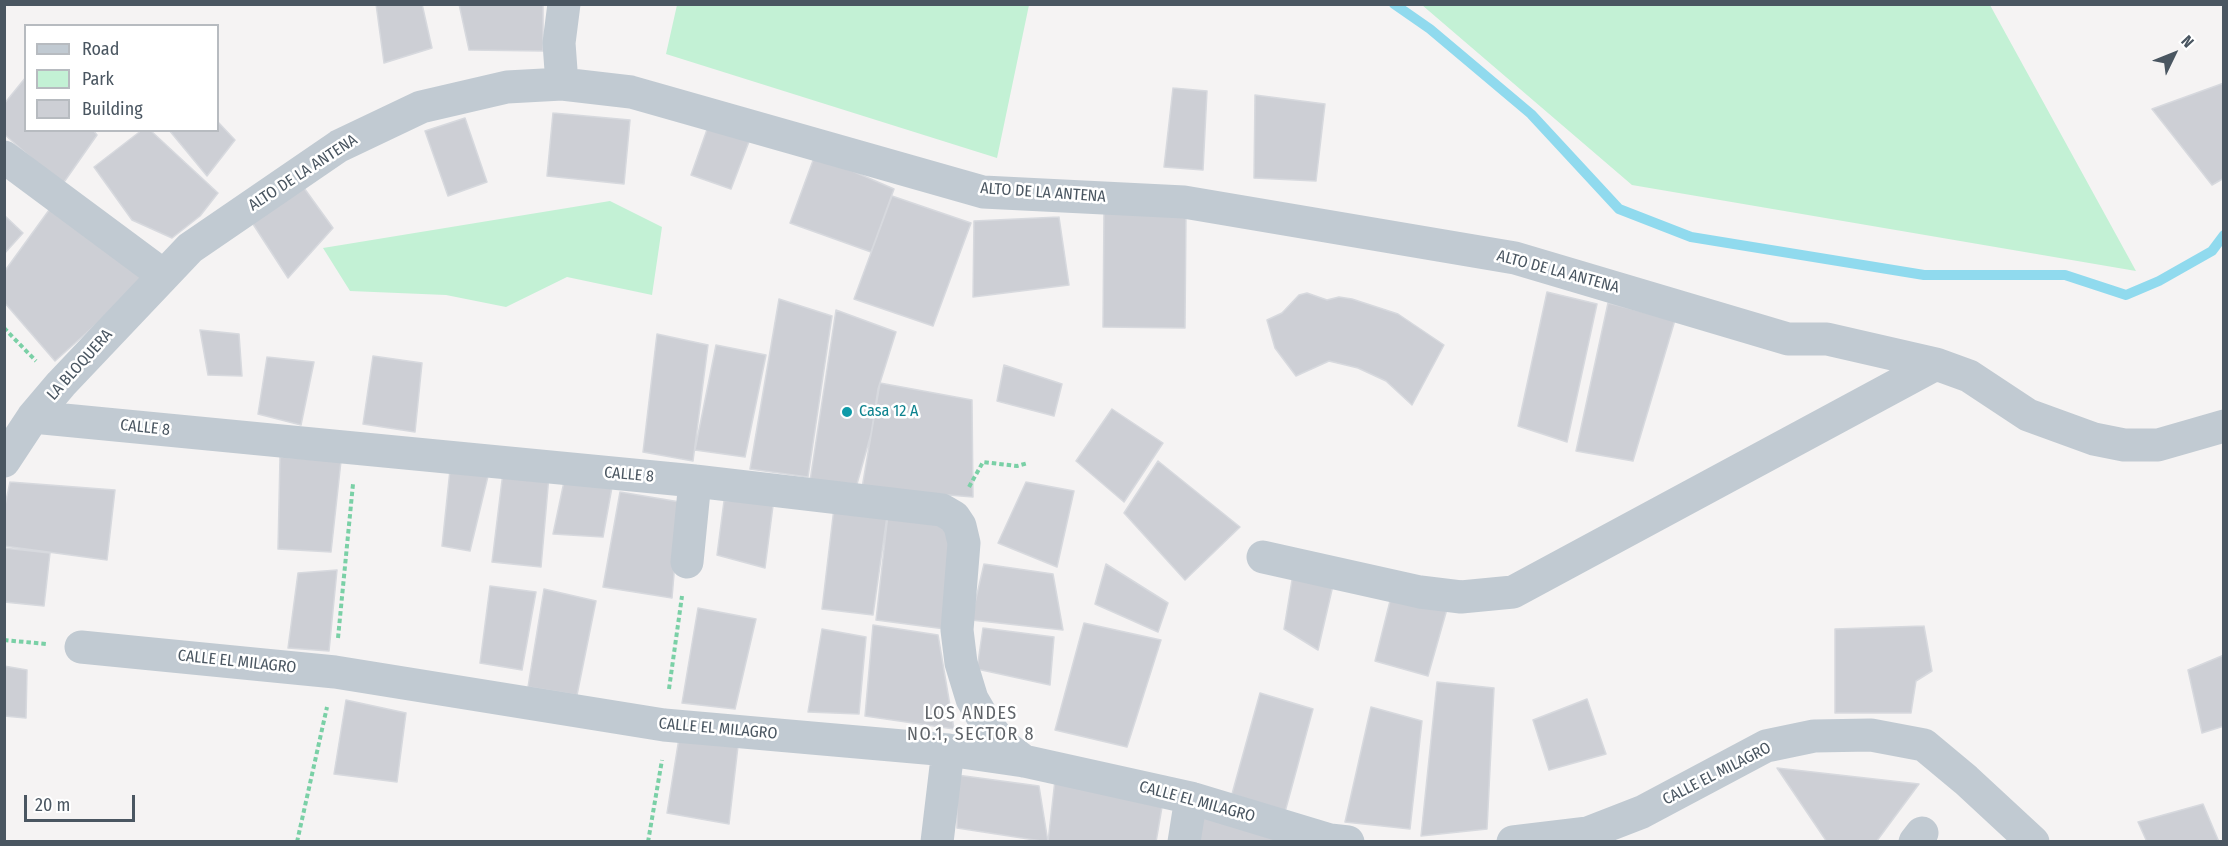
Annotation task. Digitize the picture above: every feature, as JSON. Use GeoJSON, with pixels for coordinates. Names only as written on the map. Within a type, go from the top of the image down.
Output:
{"type":"FeatureCollection","features":[{"type":"Feature","properties":{"kind":"street"},"geometry":{"type":"LineString","coordinates":[[562,84],[559,43],[564,4]]}},
{"type":"Feature","properties":{"kind":"street","name":"ALTO DE LA ANTENA"},"geometry":{"type":"LineString","coordinates":[[163,275],[190,248],[339,146],[421,107],[507,87],[562,84],[631,92],[983,192],[1184,202],[1515,258],[1788,339],[1827,339],[1936,364],[1969,376],[2028,415],[2094,439],[2124,445],[2158,445],[2223,426]]}},
{"type":"Feature","properties":{"kind":"street"},"geometry":{"type":"LineString","coordinates":[[4,157],[163,275]]}},
{"type":"Feature","properties":{"kind":"street","name":"LA BLOQUERA"},"geometry":{"type":"LineString","coordinates":[[4,461],[33,417],[61,384],[163,275]]}},
{"type":"Feature","properties":{"kind":"street"},"geometry":{"type":"LineString","coordinates":[[1263,557],[1420,592],[1461,597],[1513,592],[1936,364]]}},
{"type":"Feature","properties":{"kind":"street","name":"CALLE 8"},"geometry":{"type":"LineString","coordinates":[[33,417],[695,481],[942,510],[954,517]]}},
{"type":"Feature","properties":{"kind":"street"},"geometry":{"type":"LineString","coordinates":[[687,562],[695,481]]}},
{"type":"Feature","properties":{"kind":"street"},"geometry":{"type":"LineString","coordinates":[[954,517],[960,526],[964,543],[957,630],[961,663],[972,699],[986,723],[1003,745],[1024,761]]}},
{"type":"Feature","properties":{"kind":"street","name":"CALLE EL MILAGRO"},"geometry":{"type":"LineString","coordinates":[[81,647],[335,672],[664,725],[948,750],[1024,761],[1191,798],[1330,840],[1348,842]]}},
{"type":"Feature","properties":{"kind":"street","name":"CALLE EL MILAGRO"},"geometry":{"type":"LineString","coordinates":[[1513,842],[1588,833],[1642,812],[1766,746],[1814,736],[1871,735],[1924,745],[2033,842]]}},
{"type":"Feature","properties":{"kind":"street"},"geometry":{"type":"LineString","coordinates":[[937,842],[948,750]]}},
{"type":"Feature","properties":{"kind":"street"},"geometry":{"type":"LineString","coordinates":[[1184,842],[1191,798]]}},
{"type":"Feature","properties":{"kind":"path"},"geometry":{"type":"LineString","coordinates":[[4,328],[23,350],[61,384]]}},
{"type":"Feature","properties":{"kind":"path"},"geometry":{"type":"LineString","coordinates":[[297,842],[335,672],[356,450]]}},
{"type":"Feature","properties":{"kind":"path"},"geometry":{"type":"LineString","coordinates":[[954,517],[961,499],[983,462],[1017,466],[1028,463]]}},
{"type":"Feature","properties":{"kind":"path"},"geometry":{"type":"LineString","coordinates":[[648,842],[662,761],[664,725],[687,562]]}},
{"type":"Feature","properties":{"kind":"path"},"geometry":{"type":"LineString","coordinates":[[4,640],[81,647]]}},
{"type":"Feature","properties":{"kind":"green space"},"geometry":{"type":"Polygon","coordinates":[[[677,5],[1029,5],[997,158],[666,54],[677,5]]]}},
{"type":"Feature","properties":{"kind":"green space"},"geometry":{"type":"Polygon","coordinates":[[[1422,5],[1990,5],[2136,271],[1632,185],[1422,5]]]}},
{"type":"Feature","properties":{"kind":"green space"},"geometry":{"type":"Polygon","coordinates":[[[610,201],[662,227],[652,295],[567,277],[506,307],[446,295],[350,291],[323,248],[610,201]]]}},
{"type":"Feature","properties":{"kind":"building"},"geometry":{"type":"Polygon","coordinates":[[[376,4],[422,4],[432,48],[384,63],[376,4]]]}},
{"type":"Feature","properties":{"kind":"building"},"geometry":{"type":"Polygon","coordinates":[[[459,4],[543,4],[543,51],[469,50],[459,4]]]}},
{"type":"Feature","properties":{"kind":"building"},"geometry":{"type":"Polygon","coordinates":[[[24,79],[24,132],[95,132],[97,135],[62,185],[4,134],[4,104],[24,79]]]}},
{"type":"Feature","properties":{"kind":"building"},"geometry":{"type":"Polygon","coordinates":[[[2224,83],[2224,178],[2212,185],[2152,109],[2224,83]]]}},
{"type":"Feature","properties":{"kind":"building"},"geometry":{"type":"Polygon","coordinates":[[[1173,88],[1207,91],[1203,170],[1164,167],[1173,88]]]}},
{"type":"Feature","properties":{"kind":"building"},"geometry":{"type":"Polygon","coordinates":[[[1255,95],[1325,104],[1316,181],[1254,178],[1255,95]]]}},
{"type":"Feature","properties":{"kind":"building"},"geometry":{"type":"Polygon","coordinates":[[[553,113],[630,120],[624,184],[547,176],[553,113]]]}},
{"type":"Feature","properties":{"kind":"building"},"geometry":{"type":"Polygon","coordinates":[[[465,118],[487,182],[448,196],[425,131],[465,118]]]}},
{"type":"Feature","properties":{"kind":"building"},"geometry":{"type":"Polygon","coordinates":[[[219,123],[235,140],[207,176],[171,132],[219,132],[219,123]]]}},
{"type":"Feature","properties":{"kind":"building"},"geometry":{"type":"Polygon","coordinates":[[[709,124],[750,139],[731,189],[691,175],[709,124]]]}},
{"type":"Feature","properties":{"kind":"building"},"geometry":{"type":"Polygon","coordinates":[[[139,132],[152,132],[218,193],[200,216],[172,238],[132,220],[94,167],[139,132]]]}},
{"type":"Feature","properties":{"kind":"building"},"geometry":{"type":"Polygon","coordinates":[[[815,155],[894,189],[871,252],[790,223],[815,155]]]}},
{"type":"Feature","properties":{"kind":"building"},"geometry":{"type":"Polygon","coordinates":[[[299,181],[333,228],[288,278],[251,221],[299,181]]]}},
{"type":"Feature","properties":{"kind":"building"},"geometry":{"type":"Polygon","coordinates":[[[892,196],[971,223],[933,326],[854,299],[892,196]]]}},
{"type":"Feature","properties":{"kind":"building"},"geometry":{"type":"Polygon","coordinates":[[[52,206],[148,278],[55,361],[4,302],[4,272],[52,206]]]}},
{"type":"Feature","properties":{"kind":"building"},"geometry":{"type":"Polygon","coordinates":[[[1104,210],[1186,211],[1185,328],[1103,327],[1104,210]]]}},
{"type":"Feature","properties":{"kind":"building"},"geometry":{"type":"Polygon","coordinates":[[[4,215],[23,233],[4,254],[4,215]]]}},
{"type":"Feature","properties":{"kind":"building"},"geometry":{"type":"Polygon","coordinates":[[[1059,217],[1069,285],[973,297],[974,221],[1059,217]]]}},
{"type":"Feature","properties":{"kind":"building"},"geometry":{"type":"Polygon","coordinates":[[[1547,292],[1597,304],[1567,442],[1518,426],[1547,292]]]}},
{"type":"Feature","properties":{"kind":"building"},"geometry":{"type":"Polygon","coordinates":[[[1307,293],[1327,300],[1339,297],[1352,299],[1398,314],[1444,345],[1412,405],[1386,381],[1358,368],[1329,361],[1296,376],[1275,348],[1267,320],[1282,313],[1299,295],[1307,293]]]}},
{"type":"Feature","properties":{"kind":"building"},"geometry":{"type":"Polygon","coordinates":[[[779,299],[832,316],[808,477],[750,469],[779,299]]]}},
{"type":"Feature","properties":{"kind":"building"},"geometry":{"type":"Polygon","coordinates":[[[1608,303],[1675,320],[1633,461],[1576,451],[1608,303]]]}},
{"type":"Feature","properties":{"kind":"building","name":"Casa 12 A"},"geometry":{"type":"Polygon","coordinates":[[[836,310],[896,332],[878,389],[871,434],[857,484],[810,481],[836,310]]]}},
{"type":"Feature","properties":{"kind":"building"},"geometry":{"type":"Polygon","coordinates":[[[200,330],[239,334],[242,376],[208,375],[200,330]]]}},
{"type":"Feature","properties":{"kind":"building"},"geometry":{"type":"Polygon","coordinates":[[[657,334],[708,345],[693,461],[643,452],[657,334]]]}},
{"type":"Feature","properties":{"kind":"building"},"geometry":{"type":"Polygon","coordinates":[[[716,345],[766,355],[745,457],[695,450],[716,345]]]}},
{"type":"Feature","properties":{"kind":"building"},"geometry":{"type":"Polygon","coordinates":[[[373,356],[422,363],[415,432],[363,424],[373,356]]]}},
{"type":"Feature","properties":{"kind":"building"},"geometry":{"type":"Polygon","coordinates":[[[267,357],[314,362],[301,425],[258,414],[267,357]]]}},
{"type":"Feature","properties":{"kind":"building"},"geometry":{"type":"Polygon","coordinates":[[[1004,365],[1062,384],[1054,416],[997,401],[1004,365]]]}},
{"type":"Feature","properties":{"kind":"building"},"geometry":{"type":"Polygon","coordinates":[[[880,383],[972,400],[973,497],[862,488],[880,383]]]}},
{"type":"Feature","properties":{"kind":"building"},"geometry":{"type":"Polygon","coordinates":[[[1112,409],[1163,443],[1124,502],[1076,461],[1112,409]]]}},
{"type":"Feature","properties":{"kind":"building"},"geometry":{"type":"Polygon","coordinates":[[[280,457],[341,461],[331,552],[278,549],[280,457]]]}},
{"type":"Feature","properties":{"kind":"building"},"geometry":{"type":"Polygon","coordinates":[[[1158,461],[1240,527],[1185,580],[1124,513],[1158,461]]]}},
{"type":"Feature","properties":{"kind":"building"},"geometry":{"type":"Polygon","coordinates":[[[450,470],[489,472],[470,551],[442,546],[450,470]]]}},
{"type":"Feature","properties":{"kind":"building"},"geometry":{"type":"Polygon","coordinates":[[[503,472],[549,476],[541,567],[492,562],[503,472]]]}},
{"type":"Feature","properties":{"kind":"building"},"geometry":{"type":"Polygon","coordinates":[[[565,477],[612,487],[603,537],[553,534],[565,477]]]}},
{"type":"Feature","properties":{"kind":"building"},"geometry":{"type":"Polygon","coordinates":[[[10,482],[115,490],[107,560],[4,546],[4,510],[10,482]]]}},
{"type":"Feature","properties":{"kind":"building"},"geometry":{"type":"Polygon","coordinates":[[[1026,482],[1074,491],[1057,567],[998,543],[1026,482]]]}},
{"type":"Feature","properties":{"kind":"building"},"geometry":{"type":"Polygon","coordinates":[[[620,492],[680,502],[672,598],[603,587],[620,492]]]}},
{"type":"Feature","properties":{"kind":"building"},"geometry":{"type":"Polygon","coordinates":[[[774,498],[765,568],[717,555],[724,501],[774,498]]]}},
{"type":"Feature","properties":{"kind":"building"},"geometry":{"type":"Polygon","coordinates":[[[834,508],[888,509],[873,615],[822,609],[834,508]]]}},
{"type":"Feature","properties":{"kind":"building"},"geometry":{"type":"Polygon","coordinates":[[[888,514],[953,523],[945,629],[876,620],[888,514]]]}},
{"type":"Feature","properties":{"kind":"building"},"geometry":{"type":"Polygon","coordinates":[[[4,548],[50,553],[44,606],[4,602],[4,548]]]}},
{"type":"Feature","properties":{"kind":"building"},"geometry":{"type":"Polygon","coordinates":[[[984,564],[1053,574],[1063,630],[971,620],[984,564]]]}},
{"type":"Feature","properties":{"kind":"building"},"geometry":{"type":"Polygon","coordinates":[[[1106,564],[1168,603],[1158,632],[1095,604],[1106,564]]]}},
{"type":"Feature","properties":{"kind":"building"},"geometry":{"type":"Polygon","coordinates":[[[337,570],[329,651],[288,648],[298,573],[337,570]]]}},
{"type":"Feature","properties":{"kind":"building"},"geometry":{"type":"Polygon","coordinates":[[[1293,574],[1334,581],[1318,650],[1284,629],[1293,574]]]}},
{"type":"Feature","properties":{"kind":"building"},"geometry":{"type":"Polygon","coordinates":[[[490,586],[536,592],[522,670],[480,663],[490,586]]]}},
{"type":"Feature","properties":{"kind":"building"},"geometry":{"type":"Polygon","coordinates":[[[544,589],[596,601],[577,695],[528,687],[544,589]]]}},
{"type":"Feature","properties":{"kind":"building"},"geometry":{"type":"Polygon","coordinates":[[[1391,597],[1447,609],[1428,676],[1375,661],[1391,597]]]}},
{"type":"Feature","properties":{"kind":"building"},"geometry":{"type":"Polygon","coordinates":[[[698,608],[756,619],[735,709],[682,703],[698,608]]]}},
{"type":"Feature","properties":{"kind":"building"},"geometry":{"type":"Polygon","coordinates":[[[1084,623],[1161,640],[1127,747],[1055,730],[1084,623]]]}},
{"type":"Feature","properties":{"kind":"building"},"geometry":{"type":"Polygon","coordinates":[[[873,625],[938,635],[954,729],[865,716],[873,625]]]}},
{"type":"Feature","properties":{"kind":"building"},"geometry":{"type":"Polygon","coordinates":[[[1924,626],[1932,671],[1916,681],[1911,713],[1835,713],[1835,629],[1924,626]]]}},
{"type":"Feature","properties":{"kind":"building"},"geometry":{"type":"Polygon","coordinates":[[[983,628],[1054,637],[1050,685],[977,669],[983,628]]]}},
{"type":"Feature","properties":{"kind":"building"},"geometry":{"type":"Polygon","coordinates":[[[822,629],[866,637],[859,714],[808,712],[822,629]]]}},
{"type":"Feature","properties":{"kind":"building"},"geometry":{"type":"Polygon","coordinates":[[[2224,655],[2224,726],[2202,733],[2188,670],[2224,655]]]}},
{"type":"Feature","properties":{"kind":"building"},"geometry":{"type":"Polygon","coordinates":[[[4,666],[27,670],[26,718],[4,716],[4,666]]]}},
{"type":"Feature","properties":{"kind":"building"},"geometry":{"type":"Polygon","coordinates":[[[1437,682],[1494,688],[1487,829],[1421,836],[1437,682]]]}},
{"type":"Feature","properties":{"kind":"building"},"geometry":{"type":"Polygon","coordinates":[[[1260,693],[1313,709],[1285,812],[1232,794],[1260,693]]]}},
{"type":"Feature","properties":{"kind":"building"},"geometry":{"type":"Polygon","coordinates":[[[1587,699],[1606,754],[1549,770],[1533,720],[1587,699]]]}},
{"type":"Feature","properties":{"kind":"building"},"geometry":{"type":"Polygon","coordinates":[[[346,700],[406,713],[397,782],[334,774],[346,700]]]}},
{"type":"Feature","properties":{"kind":"building"},"geometry":{"type":"Polygon","coordinates":[[[1371,707],[1422,721],[1410,829],[1345,822],[1371,707]]]}},
{"type":"Feature","properties":{"kind":"building"},"geometry":{"type":"Polygon","coordinates":[[[679,738],[738,746],[729,824],[667,813],[679,738]]]}},
{"type":"Feature","properties":{"kind":"building"},"geometry":{"type":"Polygon","coordinates":[[[1777,768],[1919,784],[1876,842],[1827,842],[1777,768]]]}},
{"type":"Feature","properties":{"kind":"building"},"geometry":{"type":"Polygon","coordinates":[[[957,775],[1039,786],[1048,842],[957,828],[957,775]]]}},
{"type":"Feature","properties":{"kind":"building"},"geometry":{"type":"Polygon","coordinates":[[[1055,780],[1163,801],[1156,842],[1048,842],[1055,780]]]}},
{"type":"Feature","properties":{"kind":"building"},"geometry":{"type":"Polygon","coordinates":[[[2203,804],[2219,842],[2147,842],[2138,822],[2203,804]]]}},
{"type":"Feature","properties":{"kind":"building"},"geometry":{"type":"Polygon","coordinates":[[[1197,810],[1300,842],[1193,842],[1197,810]]]}},
{"type":"Feature","properties":{"kind":"waterway"},"geometry":{"type":"LineString","coordinates":[[1394,4],[1430,29],[1531,114],[1619,209],[1691,237],[1924,275],[2065,275],[2126,295],[2159,281],[2212,251],[2224,235]]}},
{"type":"Feature","properties":{"kind":"place","name":"Casa 12 A"},"geometry":{"type":"Point","coordinates":[847,412]}},
{"type":"Feature","properties":{"kind":"district","name":"LOS ANDES NO.1, SECTOR 8"},"geometry":{"type":"Point","coordinates":[971,724]}}]}
